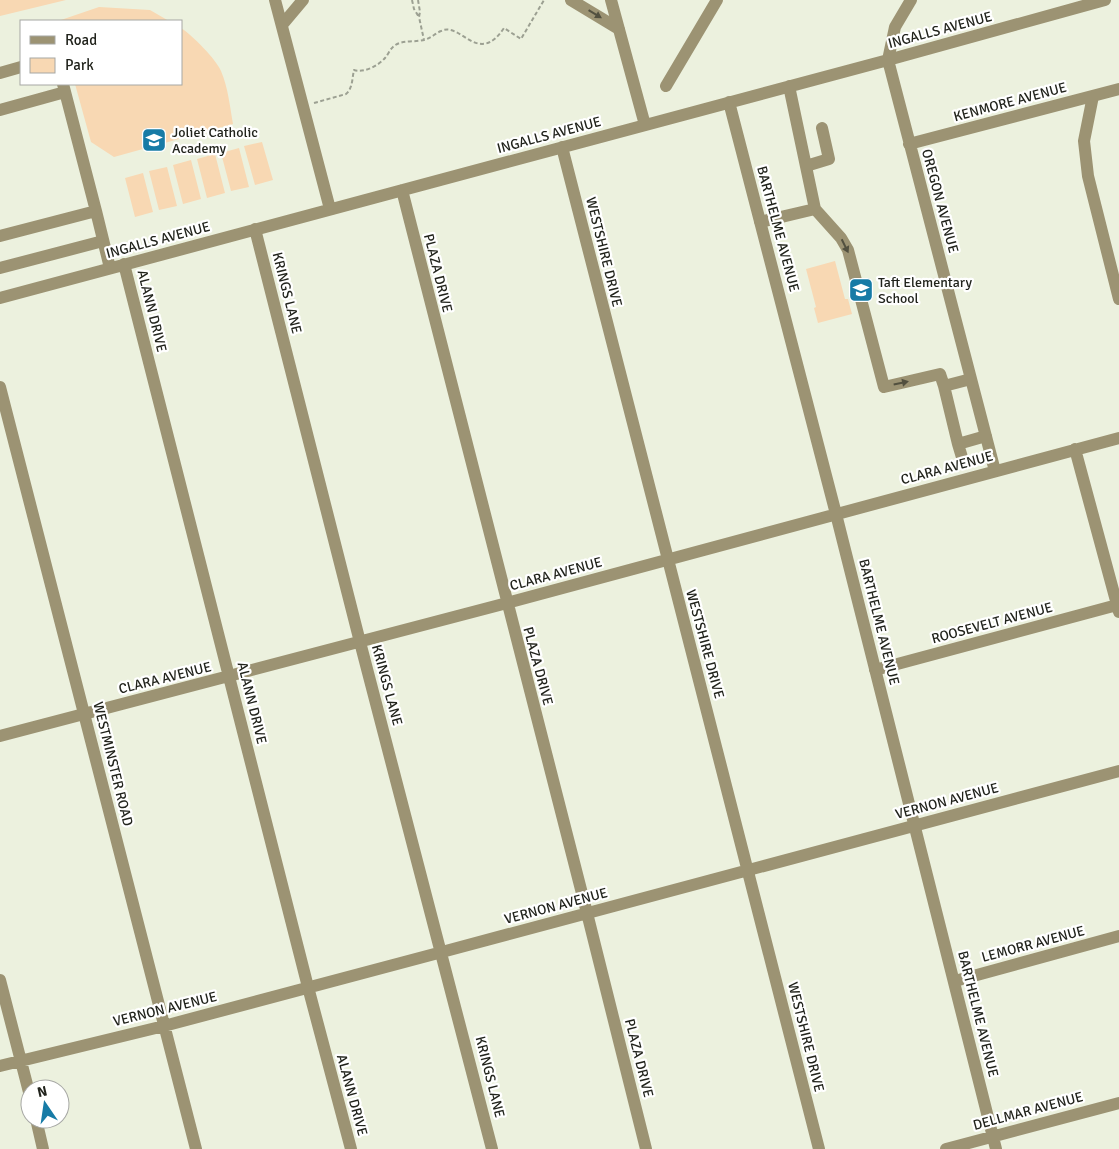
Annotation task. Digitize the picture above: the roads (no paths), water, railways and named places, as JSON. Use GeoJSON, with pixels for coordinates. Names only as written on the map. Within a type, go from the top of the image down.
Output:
{"type":"FeatureCollection","features":[{"type":"Feature","properties":{"kind":"street"},"geometry":{"type":"LineString","coordinates":[[275,0],[330,209]]}},
{"type":"Feature","properties":{"kind":"street"},"geometry":{"type":"LineString","coordinates":[[282,25],[303,0]]}},
{"type":"Feature","properties":{"kind":"street"},"geometry":{"type":"LineString","coordinates":[[571,0],[619,29]]}},
{"type":"Feature","properties":{"kind":"street"},"geometry":{"type":"LineString","coordinates":[[611,0],[645,125]]}},
{"type":"Feature","properties":{"kind":"street"},"geometry":{"type":"LineString","coordinates":[[666,86],[717,0]]}},
{"type":"Feature","properties":{"kind":"street","name":"OREGON AVENUE"},"geometry":{"type":"LineString","coordinates":[[911,0],[895,27],[888,60],[995,471]]}},
{"type":"Feature","properties":{"kind":"street","name":"INGALLS AVENUE"},"geometry":{"type":"LineString","coordinates":[[0,298],[1105,0]]}},
{"type":"Feature","properties":{"kind":"street"},"geometry":{"type":"LineString","coordinates":[[0,73],[20,67]]}},
{"type":"Feature","properties":{"kind":"street"},"geometry":{"type":"LineString","coordinates":[[789,86],[815,209],[841,238],[848,250],[884,386],[971,379]]}},
{"type":"Feature","properties":{"kind":"street"},"geometry":{"type":"LineString","coordinates":[[0,110],[64,88],[110,268]]}},
{"type":"Feature","properties":{"kind":"street","name":"KENMORE AVENUE"},"geometry":{"type":"LineString","coordinates":[[909,144],[1119,89]]}},
{"type":"Feature","properties":{"kind":"street"},"geometry":{"type":"LineString","coordinates":[[1094,96],[1084,141],[1088,176],[1115,264],[1119,299]]}},
{"type":"Feature","properties":{"kind":"street","name":"BARTHELME AVENUE"},"geometry":{"type":"LineString","coordinates":[[729,102],[836,514],[996,1149]]}},
{"type":"Feature","properties":{"kind":"street"},"geometry":{"type":"LineString","coordinates":[[806,166],[829,159],[822,128]]}},
{"type":"Feature","properties":{"kind":"street","name":"WESTSHIRE DRIVE"},"geometry":{"type":"LineString","coordinates":[[562,147],[667,560],[749,870],[819,1149]]}},
{"type":"Feature","properties":{"kind":"street","name":"PLAZA DRIVE"},"geometry":{"type":"LineString","coordinates":[[402,190],[646,1149]]}},
{"type":"Feature","properties":{"kind":"street"},"geometry":{"type":"LineString","coordinates":[[760,222],[815,209]]}},
{"type":"Feature","properties":{"kind":"street"},"geometry":{"type":"LineString","coordinates":[[0,236],[96,211]]}},
{"type":"Feature","properties":{"kind":"street","name":"KRINGS LANE"},"geometry":{"type":"LineString","coordinates":[[255,229],[492,1149]]}},
{"type":"Feature","properties":{"kind":"street"},"geometry":{"type":"LineString","coordinates":[[0,268],[103,241]]}},
{"type":"Feature","properties":{"kind":"street","name":"ALANN DRIVE"},"geometry":{"type":"LineString","coordinates":[[124,264],[351,1149]]}},
{"type":"Feature","properties":{"kind":"street"},"geometry":{"type":"LineString","coordinates":[[942,380],[964,464]]}},
{"type":"Feature","properties":{"kind":"street","name":"WESTMINSTER ROAD"},"geometry":{"type":"LineString","coordinates":[[0,387],[196,1149]]}},
{"type":"Feature","properties":{"kind":"street"},"geometry":{"type":"LineString","coordinates":[[958,444],[986,436]]}},
{"type":"Feature","properties":{"kind":"street","name":"CLARA AVENUE"},"geometry":{"type":"LineString","coordinates":[[0,736],[230,677],[1119,438]]}},
{"type":"Feature","properties":{"kind":"street"},"geometry":{"type":"LineString","coordinates":[[1075,449],[1116,589],[1118,608]]}},
{"type":"Feature","properties":{"kind":"street","name":"ROOSEVELT AVENUE"},"geometry":{"type":"LineString","coordinates":[[875,670],[1118,608]]}},
{"type":"Feature","properties":{"kind":"street","name":"VERNON AVENUE"},"geometry":{"type":"LineString","coordinates":[[0,1066],[164,1026],[1119,770]]}},
{"type":"Feature","properties":{"kind":"street","name":"LEMORR AVENUE"},"geometry":{"type":"LineString","coordinates":[[954,981],[1119,936]]}},
{"type":"Feature","properties":{"kind":"street"},"geometry":{"type":"LineString","coordinates":[[0,980],[26,1079]]}},
{"type":"Feature","properties":{"kind":"street","name":"DELLMAR AVENUE"},"geometry":{"type":"LineString","coordinates":[[946,1149],[1119,1103]]}},
{"type":"Feature","properties":{"kind":"street"},"geometry":{"type":"LineString","coordinates":[[38,1129],[43,1149]]}},
{"type":"Feature","properties":{"kind":"place","name":"Joliet Catholic Academy"},"geometry":{"type":"Point","coordinates":[154,140]}},
{"type":"Feature","properties":{"kind":"place","name":"Taft Elementary School"},"geometry":{"type":"Point","coordinates":[861,290]}}]}
